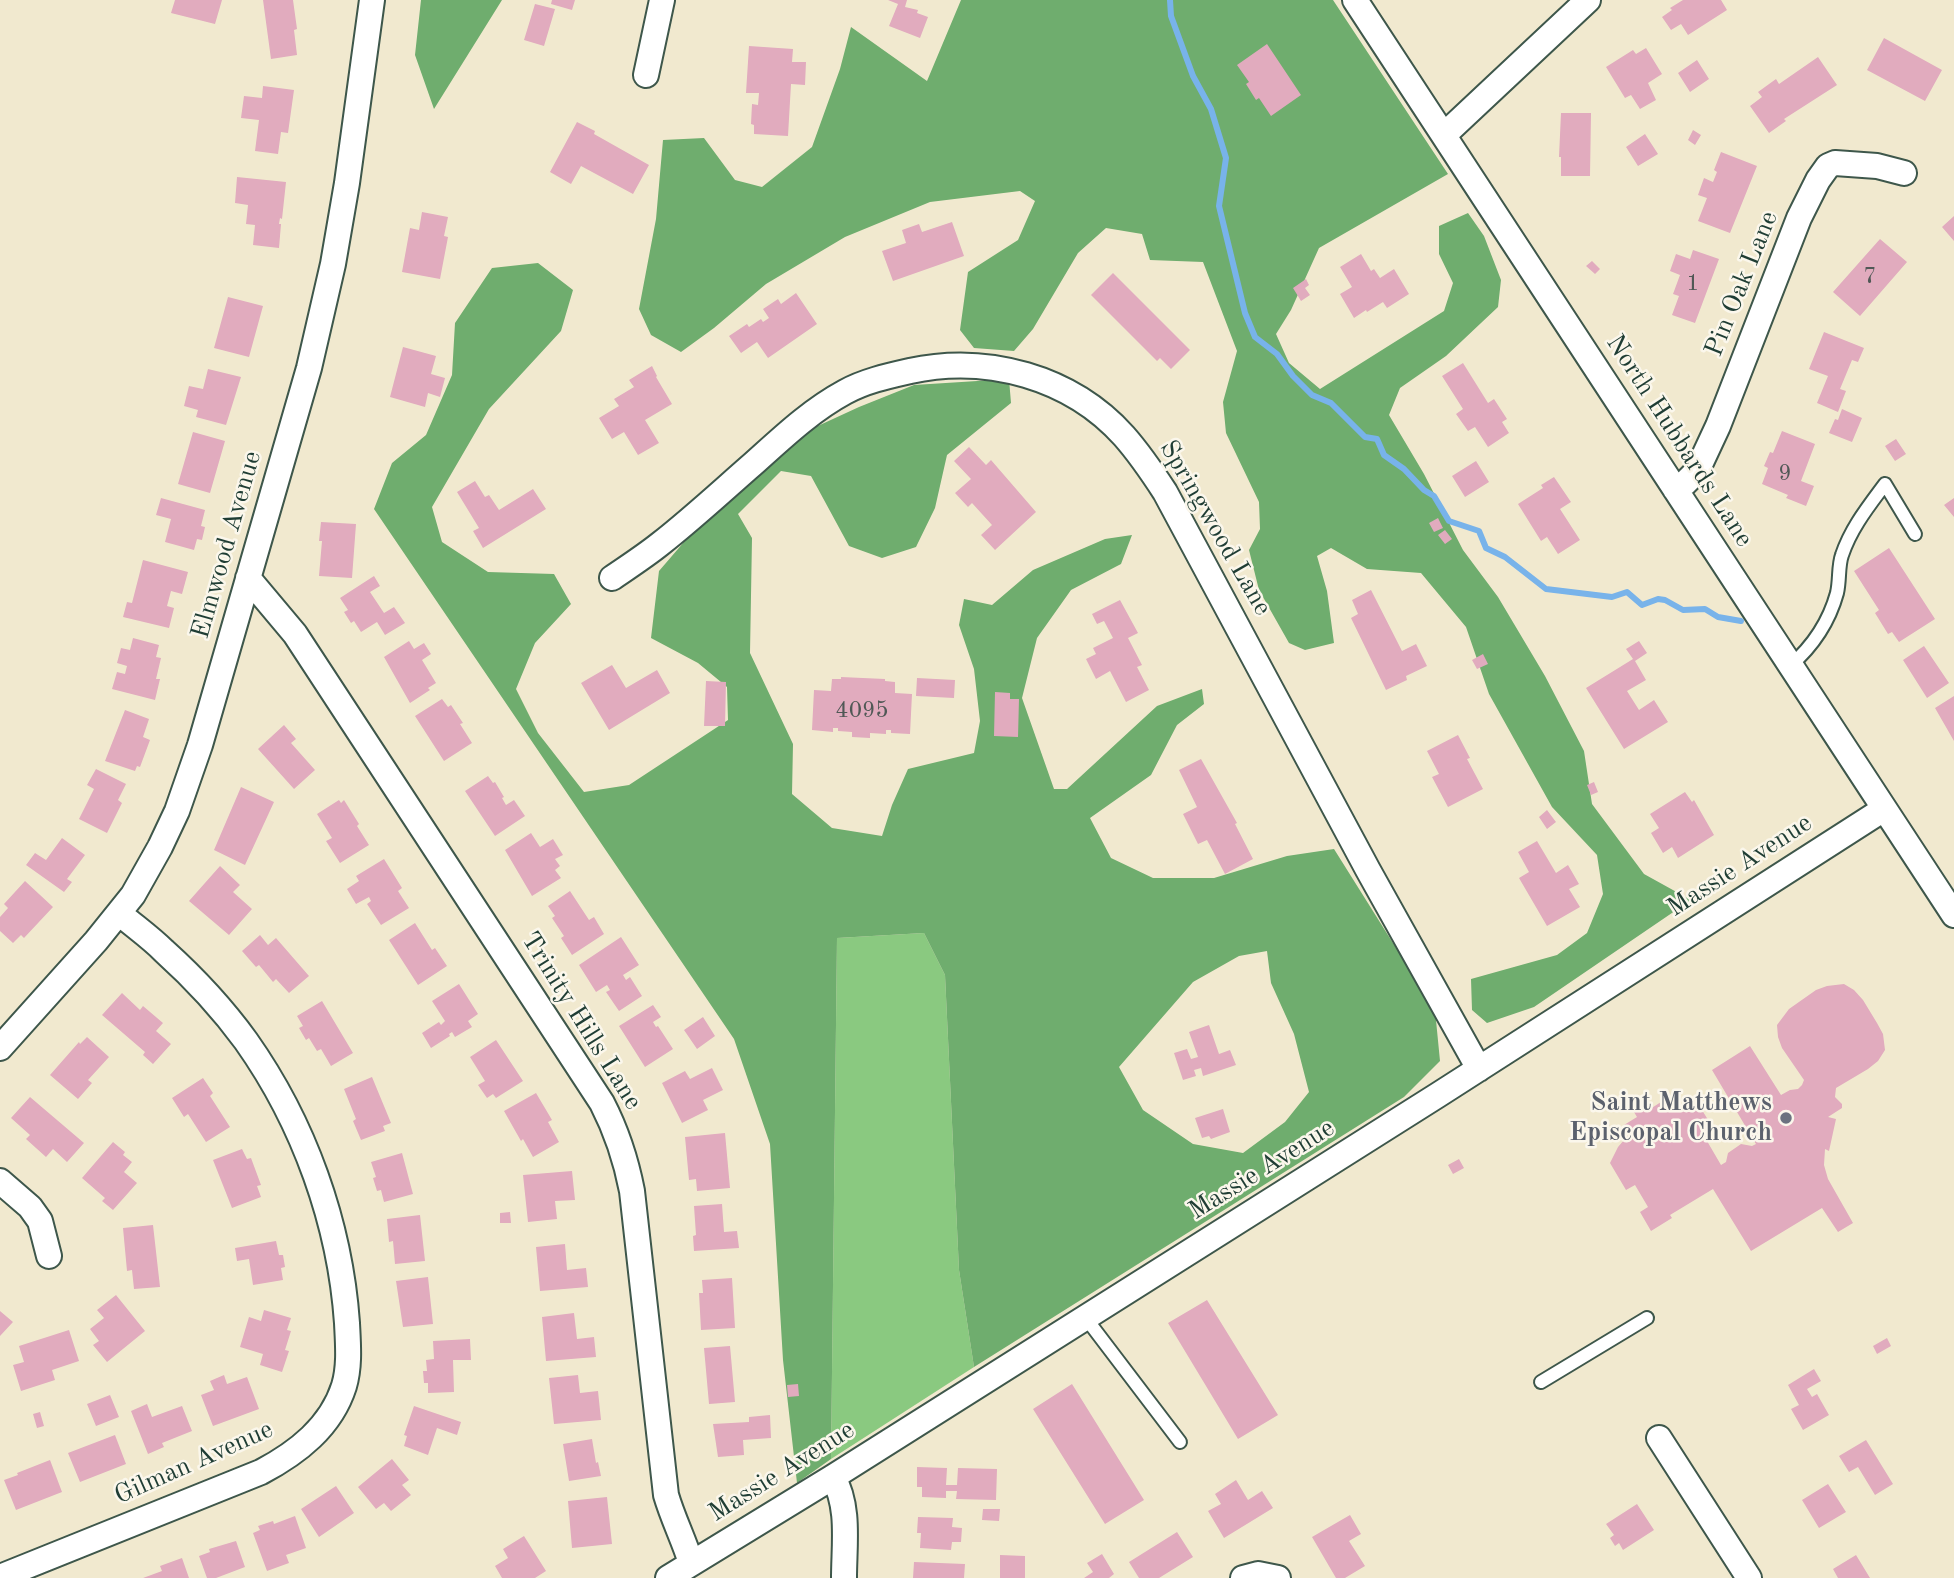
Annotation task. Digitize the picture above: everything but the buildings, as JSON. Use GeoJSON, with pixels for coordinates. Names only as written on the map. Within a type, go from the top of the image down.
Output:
{"type":"FeatureCollection","features":[{"type":"Feature","properties":{"kind":"street","name":"Elmwood Avenue"},"geometry":{"type":"LineString","coordinates":[[0,1048],[96,941],[133,895],[177,811],[200,745],[309,368],[333,264],[347,183],[372,0]]}},
{"type":"Feature","properties":{"kind":"street"},"geometry":{"type":"LineString","coordinates":[[646,75],[662,0]]}},
{"type":"Feature","properties":{"kind":"street","name":"North Hubbards Lane"},"geometry":{"type":"LineString","coordinates":[[1355,0],[1954,915]]}},
{"type":"Feature","properties":{"kind":"street"},"geometry":{"type":"LineString","coordinates":[[1444,135],[1588,0]]}},
{"type":"Feature","properties":{"kind":"street","name":"Pin Oak Lane"},"geometry":{"type":"LineString","coordinates":[[1675,489],[1685,483],[1702,460],[1718,426],[1799,218],[1828,166],[1835,163],[1877,166],[1903,173]]}},
{"type":"Feature","properties":{"kind":"street","name":"Springwood Lane"},"geometry":{"type":"LineString","coordinates":[[612,578],[659,545],[810,414],[845,391],[884,377],[926,367],[986,366],[1037,378],[1071,393],[1095,409],[1123,434],[1149,466],[1165,492],[1368,870],[1479,1069]]}},
{"type":"Feature","properties":{"kind":"street","name":"Trinity Hills Lane"},"geometry":{"type":"LineString","coordinates":[[248,578],[295,634],[595,1092],[613,1124],[628,1168],[632,1191],[666,1496],[691,1563]]}},
{"type":"Feature","properties":{"kind":"street","name":"Massie Avenue"},"geometry":{"type":"LineString","coordinates":[[668,1578],[1479,1069],[1884,809]]}},
{"type":"Feature","properties":{"kind":"street","name":"Gilman Avenue"},"geometry":{"type":"LineString","coordinates":[[0,1577],[279,1463],[309,1440],[328,1418],[344,1387],[347,1371],[349,1356],[338,1256],[324,1199],[301,1138],[280,1096],[246,1042],[206,992],[162,948],[119,913]]}},
{"type":"Feature","properties":{"kind":"street"},"geometry":{"type":"LineString","coordinates":[[0,1181],[30,1207],[40,1221],[49,1256]]}},
{"type":"Feature","properties":{"kind":"street"},"geometry":{"type":"LineString","coordinates":[[1659,1438],[1749,1578]]}},
{"type":"Feature","properties":{"kind":"street"},"geometry":{"type":"LineString","coordinates":[[832,1477],[843,1501],[844,1578]]}},
{"type":"Feature","properties":{"kind":"street"},"geometry":{"type":"LineString","coordinates":[[1243,1578],[1258,1574],[1277,1578]]}},
{"type":"Feature","properties":{"kind":"lane"},"geometry":{"type":"LineString","coordinates":[[1790,666],[1804,654],[1822,630],[1837,592],[1841,557],[1859,519],[1885,484],[1915,534]]}},
{"type":"Feature","properties":{"kind":"lane"},"geometry":{"type":"LineString","coordinates":[[1085,1317],[1180,1442]]}},
{"type":"Feature","properties":{"kind":"lane"},"geometry":{"type":"LineString","coordinates":[[1541,1382],[1647,1318]]}},
{"type":"Feature","properties":{"kind":"green space"},"geometry":{"type":"Polygon","coordinates":[[[421,0],[502,0],[434,109],[415,55],[421,0]]]}},
{"type":"Feature","properties":{"kind":"green space"},"geometry":{"type":"Polygon","coordinates":[[[961,0],[1333,0],[1448,174],[1319,248],[1291,310],[1276,334],[1289,363],[1320,389],[1444,311],[1453,283],[1439,254],[1439,226],[1468,213],[1484,236],[1501,280],[1498,307],[1446,356],[1400,388],[1389,415],[1424,474],[1463,550],[1498,597],[1545,676],[1584,751],[1592,804],[1644,874],[1691,900],[1534,1007],[1487,1023],[1472,1010],[1471,979],[1557,955],[1587,933],[1603,894],[1597,855],[1552,807],[1489,694],[1466,627],[1421,573],[1367,569],[1331,548],[1317,556],[1327,591],[1334,643],[1305,650],[1289,643],[1259,590],[1249,550],[1260,529],[1259,502],[1226,433],[1223,402],[1237,351],[1203,262],[1150,260],[1142,234],[1106,228],[1078,253],[1033,329],[1014,351],[974,348],[960,330],[968,272],[1018,240],[1035,201],[1020,191],[930,202],[845,237],[766,284],[681,352],[651,335],[639,309],[656,219],[663,140],[704,138],[735,180],[762,187],[812,147],[840,69],[851,27],[927,81],[961,0]]]}},
{"type":"Feature","properties":{"kind":"green space"},"geometry":{"type":"Polygon","coordinates":[[[538,263],[573,290],[561,331],[489,409],[432,507],[442,542],[488,572],[554,574],[571,604],[535,643],[516,689],[538,733],[584,792],[629,785],[728,720],[727,687],[698,663],[651,638],[659,571],[715,506],[796,436],[859,407],[914,385],[1009,379],[1011,403],[947,455],[935,508],[916,547],[882,558],[849,546],[811,476],[781,471],[738,514],[752,538],[750,653],[793,744],[792,794],[832,828],[882,836],[908,769],[974,753],[980,721],[974,669],[959,625],[964,599],[992,605],[1033,570],[1105,539],[1132,535],[1121,564],[1071,590],[1037,638],[1022,698],[1054,789],[1067,789],[1157,706],[1202,689],[1204,704],[1177,725],[1151,775],[1090,818],[1111,858],[1153,878],[1214,878],[1287,856],[1334,849],[1435,1010],[1440,1061],[1404,1097],[974,1367],[959,1270],[945,975],[924,933],[837,938],[831,1459],[797,1483],[783,1360],[770,1144],[734,1039],[374,509],[392,463],[426,435],[452,375],[455,323],[492,268],[538,263]],[[1267,951],[1239,956],[1193,982],[1119,1067],[1143,1110],[1193,1144],[1243,1153],[1285,1122],[1309,1092],[1294,1034],[1271,983],[1267,951]]]}},
{"type":"Feature","properties":{"kind":"green space"},"geometry":{"type":"Polygon","coordinates":[[[924,933],[945,975],[959,1270],[974,1367],[831,1459],[837,938],[924,933]]]}},
{"type":"Feature","properties":{"kind":"waterway"},"geometry":{"type":"LineString","coordinates":[[1170,0],[1171,16],[1193,76],[1211,109],[1226,158],[1219,206],[1245,313],[1255,337],[1277,354],[1293,376],[1312,395],[1331,403],[1365,437],[1377,439],[1384,455],[1434,496],[1449,521],[1479,531],[1486,548],[1505,557],[1546,589],[1612,597],[1627,592],[1642,605],[1658,599],[1665,600],[1683,610],[1705,609],[1718,617],[1741,621]]}},
{"type":"Feature","properties":{"kind":"place","name":"Saint Matthews Episcopal Church"},"geometry":{"type":"Point","coordinates":[1786,1118]}}]}
